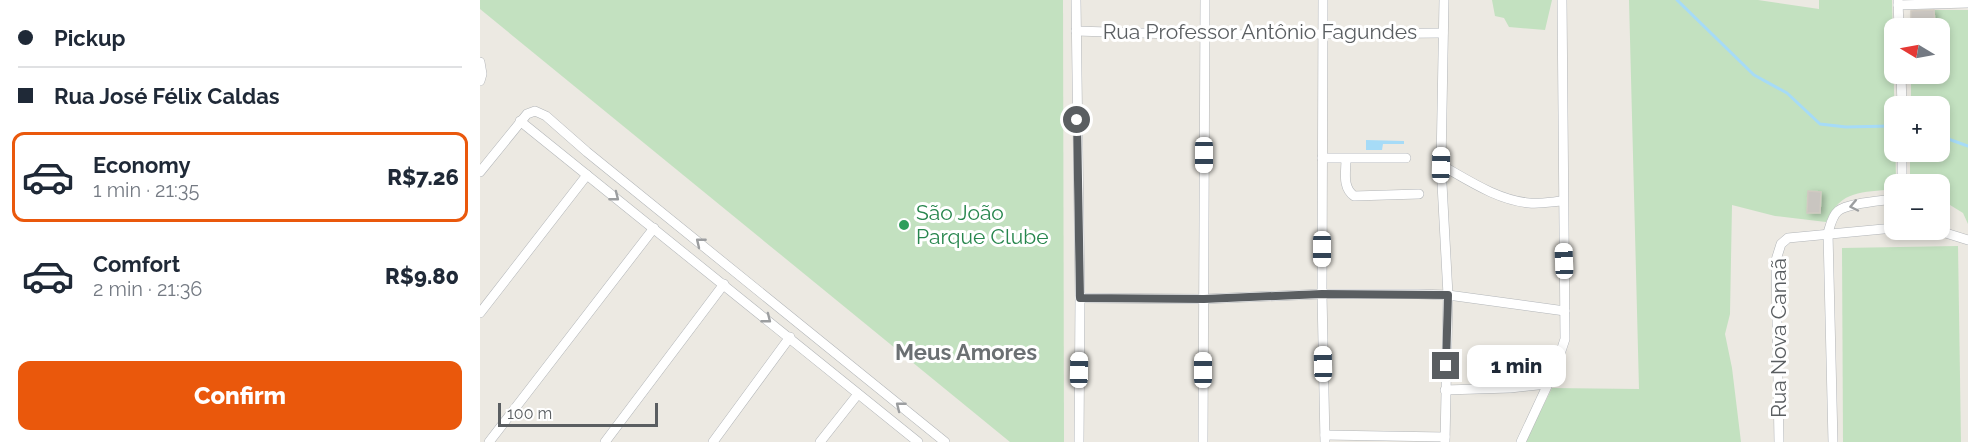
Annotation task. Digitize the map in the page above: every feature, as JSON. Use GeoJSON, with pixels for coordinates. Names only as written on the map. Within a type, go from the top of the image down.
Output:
{"type":"FeatureCollection","features":[{"type":"Feature","properties":{"kind":"street"},"geometry":{"type":"LineString","coordinates":[[1076,0],[1080,298],[1079,442]]}},
{"type":"Feature","properties":{"kind":"street"},"geometry":{"type":"LineString","coordinates":[[1203,442],[1205,0]]}},
{"type":"Feature","properties":{"kind":"street"},"geometry":{"type":"LineString","coordinates":[[1323,0],[1322,294],[1325,438],[1445,439],[1448,295],[1441,165],[1444,0]]}},
{"type":"Feature","properties":{"kind":"street"},"geometry":{"type":"LineString","coordinates":[[1521,442],[1559,358],[1565,339],[1562,0]]}},
{"type":"Feature","properties":{"kind":"street"},"geometry":{"type":"LineString","coordinates":[[1899,18],[1898,2],[1968,3]]}},
{"type":"Feature","properties":{"kind":"street","name":"Rua Professor Antônio Fagundes"},"geometry":{"type":"LineString","coordinates":[[1076,30],[1205,35],[1443,33]]}},
{"type":"Feature","properties":{"kind":"street"},"geometry":{"type":"LineString","coordinates":[[480,62],[482,74],[480,81]]}},
{"type":"Feature","properties":{"kind":"street"},"geometry":{"type":"LineString","coordinates":[[480,172],[527,114],[535,111],[541,113],[945,442]]}},
{"type":"Feature","properties":{"kind":"street"},"geometry":{"type":"LineString","coordinates":[[520,121],[715,276],[868,404],[918,442]]}},
{"type":"Feature","properties":{"kind":"street"},"geometry":{"type":"LineString","coordinates":[[575,166],[587,152]]}},
{"type":"Feature","properties":{"kind":"street"},"geometry":{"type":"LineString","coordinates":[[1322,158],[1406,158]]}},
{"type":"Feature","properties":{"kind":"street"},"geometry":{"type":"LineString","coordinates":[[1346,159],[1345,186],[1354,196],[1419,194]]}},
{"type":"Feature","properties":{"kind":"street"},"geometry":{"type":"LineString","coordinates":[[1441,165],[1485,190],[1514,201],[1541,204],[1562,201]]}},
{"type":"Feature","properties":{"kind":"street"},"geometry":{"type":"LineString","coordinates":[[598,184],[608,168]]}},
{"type":"Feature","properties":{"kind":"street"},"geometry":{"type":"LineString","coordinates":[[480,313],[587,175]]}},
{"type":"Feature","properties":{"kind":"street"},"geometry":{"type":"LineString","coordinates":[[1833,442],[1828,233],[1839,210],[1884,201]]}},
{"type":"Feature","properties":{"kind":"street"},"geometry":{"type":"LineString","coordinates":[[489,442],[654,228]]}},
{"type":"Feature","properties":{"kind":"street"},"geometry":{"type":"LineString","coordinates":[[1828,233],[1884,229]]}},
{"type":"Feature","properties":{"kind":"street","name":"Rua Nova Canaã"},"geometry":{"type":"LineString","coordinates":[[1779,442],[1776,260],[1781,244],[1788,238],[1828,233]]}},
{"type":"Feature","properties":{"kind":"street"},"geometry":{"type":"LineString","coordinates":[[1950,234],[1968,240]]}},
{"type":"Feature","properties":{"kind":"street"},"geometry":{"type":"LineString","coordinates":[[715,276],[726,263]]}},
{"type":"Feature","properties":{"kind":"street"},"geometry":{"type":"LineString","coordinates":[[732,291],[742,277]]}},
{"type":"Feature","properties":{"kind":"street"},"geometry":{"type":"LineString","coordinates":[[605,442],[724,284]]}},
{"type":"Feature","properties":{"kind":"street"},"geometry":{"type":"LineString","coordinates":[[1080,298],[1204,299],[1322,294],[1448,295],[1565,311]]}},
{"type":"Feature","properties":{"kind":"street"},"geometry":{"type":"LineString","coordinates":[[713,442],[790,337]]}},
{"type":"Feature","properties":{"kind":"street"},"geometry":{"type":"LineString","coordinates":[[847,385],[859,372]]}},
{"type":"Feature","properties":{"kind":"street"},"geometry":{"type":"LineString","coordinates":[[1445,390],[1510,388],[1547,384]]}},
{"type":"Feature","properties":{"kind":"street"},"geometry":{"type":"LineString","coordinates":[[868,404],[879,389]]}},
{"type":"Feature","properties":{"kind":"street"},"geometry":{"type":"LineString","coordinates":[[820,442],[858,394]]}},
{"type":"Feature","properties":{"kind":"green space","name":"São João Parque Clube"},"geometry":{"type":"Polygon","coordinates":[[[480,0],[1063,0],[1064,442],[1010,442],[480,9],[480,0]]]}},
{"type":"Feature","properties":{"kind":"green space"},"geometry":{"type":"Polygon","coordinates":[[[1492,0],[1552,0],[1545,30],[1509,27],[1504,18],[1495,16],[1492,0]]]}},
{"type":"Feature","properties":{"kind":"green space"},"geometry":{"type":"Polygon","coordinates":[[[1629,0],[1758,0],[1819,9],[1819,0],[1892,0],[1892,18],[1884,18],[1884,84],[1894,84],[1894,96],[1884,96],[1884,162],[1896,162],[1896,174],[1884,174],[1884,190],[1862,192],[1846,198],[1832,211],[1826,222],[1775,216],[1732,205],[1730,314],[1725,334],[1732,368],[1741,442],[1525,442],[1552,388],[1639,389],[1629,0]]]}},
{"type":"Feature","properties":{"kind":"green space"},"geometry":{"type":"Polygon","coordinates":[[[1934,10],[1968,10],[1968,224],[1963,213],[1950,205],[1950,174],[1910,174],[1910,162],[1950,162],[1950,96],[1911,96],[1911,84],[1950,84],[1950,18],[1934,18],[1934,10]]]}},
{"type":"Feature","properties":{"kind":"green space"},"geometry":{"type":"Polygon","coordinates":[[[1958,246],[1961,442],[1843,442],[1842,248],[1958,246]]]}},
{"type":"Feature","properties":{"kind":"water"},"geometry":{"type":"Polygon","coordinates":[[[1366,140],[1404,141],[1404,144],[1383,144],[1382,150],[1366,150],[1366,140]]]}},
{"type":"Feature","properties":{"kind":"building"},"geometry":{"type":"Polygon","coordinates":[[[1934,10],[1934,18],[1911,18],[1911,11],[1934,10]]]}},
{"type":"Feature","properties":{"kind":"building"},"geometry":{"type":"Polygon","coordinates":[[[1808,191],[1821,192],[1820,213],[1807,213],[1808,191]]]}},
{"type":"Feature","properties":{"kind":"waterway"},"geometry":{"type":"LineString","coordinates":[[1677,0],[1754,75],[1787,93],[1820,124],[1846,127],[1884,126]]}},
{"type":"Feature","properties":{"kind":"waterway"},"geometry":{"type":"LineString","coordinates":[[1950,140],[1968,146]]}},
{"type":"Feature","properties":{"kind":"place","name":"São João Parque Clube"},"geometry":{"type":"Point","coordinates":[904,225]}},
{"type":"Feature","properties":{"kind":"district","name":"Meus Amores"},"geometry":{"type":"Point","coordinates":[966,352]}},
{"type":"Feature","properties":{"kind":"route"},"geometry":{"type":"LineString","coordinates":[[1077,120],[1080,298],[1204,299],[1322,294],[1448,295],[1446,366]]}}]}
